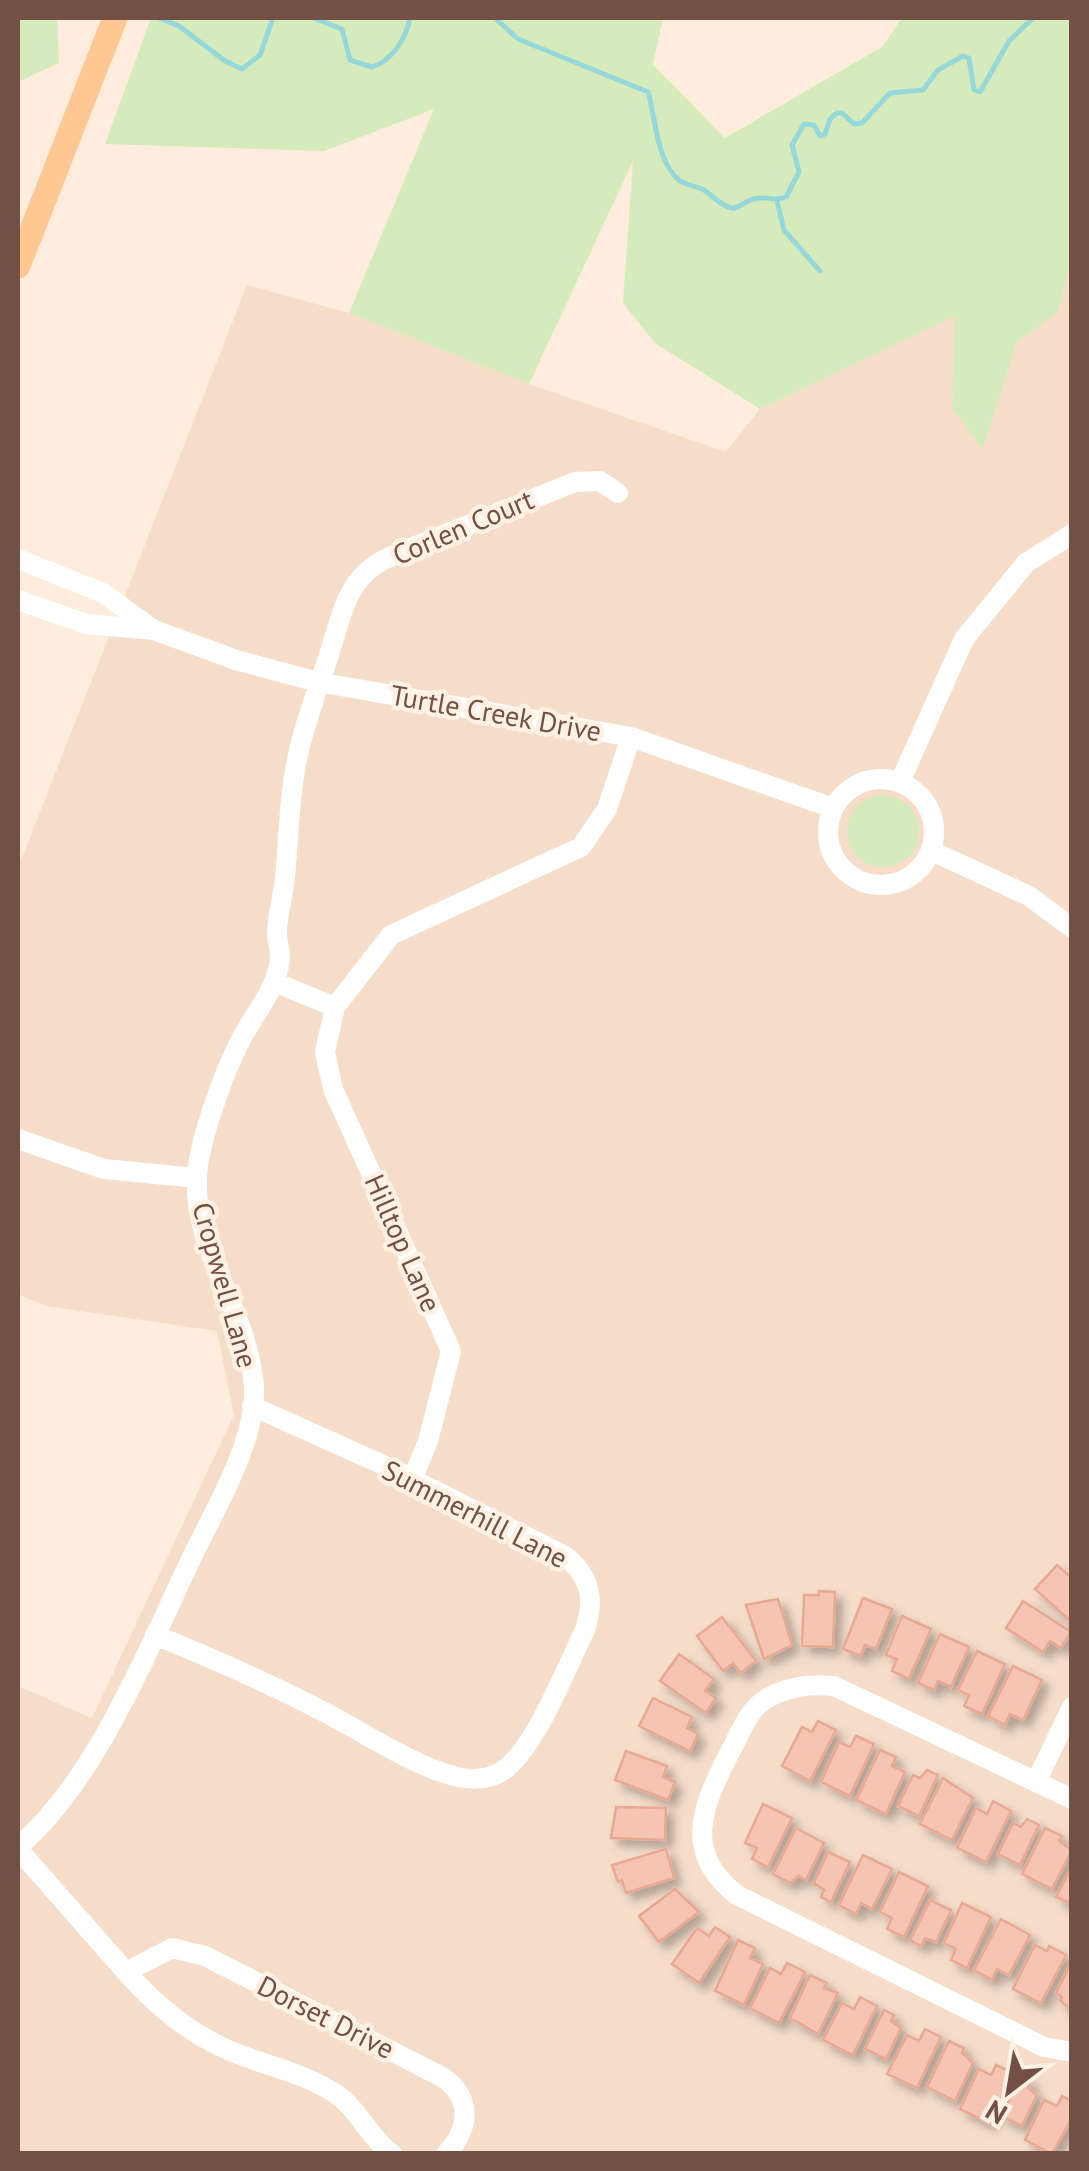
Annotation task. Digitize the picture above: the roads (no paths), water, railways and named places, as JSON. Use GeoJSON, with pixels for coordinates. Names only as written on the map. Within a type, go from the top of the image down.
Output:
{"type":"FeatureCollection","features":[{"type":"Feature","properties":{"kind":"main road"},"geometry":{"type":"LineString","coordinates":[[19,260],[115,18]]}},
{"type":"Feature","properties":{"kind":"street","name":"Corlen Court"},"geometry":{"type":"LineString","coordinates":[[318,682],[341,612],[370,568],[575,482],[600,481],[618,494]]}},
{"type":"Feature","properties":{"kind":"street"},"geometry":{"type":"LineString","coordinates":[[900,782],[964,640],[1026,563],[1072,534]]}},
{"type":"Feature","properties":{"kind":"street","name":"Turtle Creek Drive"},"geometry":{"type":"LineString","coordinates":[[18,559],[103,593],[154,630]]}},
{"type":"Feature","properties":{"kind":"street","name":"Turtle Creek Drive"},"geometry":{"type":"LineString","coordinates":[[18,600],[86,624],[154,630],[236,660],[318,682],[631,737],[834,808]]}},
{"type":"Feature","properties":{"kind":"street","name":"Cropwell Lane"},"geometry":{"type":"LineString","coordinates":[[18,1848],[48,1816],[85,1765],[155,1635],[232,1474],[252,1406],[254,1393],[246,1340],[206,1233],[198,1206],[196,1178],[208,1127],[238,1045],[274,982],[280,958],[276,932],[292,788],[318,682]]}},
{"type":"Feature","properties":{"kind":"street","name":"Hilltop Lane"},"geometry":{"type":"LineString","coordinates":[[412,1480],[428,1442],[451,1350],[334,1090],[324,1052],[335,1008],[390,935],[580,847],[607,810],[631,737]]}},
{"type":"Feature","properties":{"kind":"street"},"geometry":{"type":"LineString","coordinates":[[881,778],[900,782],[923,798],[934,824],[932,851],[921,868],[905,880],[885,886],[864,883],[845,871],[832,852],[828,830],[834,808],[846,792],[862,782],[881,778]]}},
{"type":"Feature","properties":{"kind":"street"},"geometry":{"type":"LineString","coordinates":[[932,851],[1029,896],[1072,928]]}},
{"type":"Feature","properties":{"kind":"street"},"geometry":{"type":"LineString","coordinates":[[274,982],[335,1008]]}},
{"type":"Feature","properties":{"kind":"street"},"geometry":{"type":"LineString","coordinates":[[18,1139],[104,1168],[196,1178]]}},
{"type":"Feature","properties":{"kind":"street","name":"Summerhill Lane"},"geometry":{"type":"LineString","coordinates":[[155,1635],[302,1701],[438,1770],[486,1778],[500,1772],[523,1750],[585,1630],[590,1615],[589,1587],[584,1574],[565,1556],[252,1406]]}},
{"type":"Feature","properties":{"kind":"street"},"geometry":{"type":"LineString","coordinates":[[1072,1798],[834,1686],[809,1684],[764,1700],[751,1712],[711,1791],[702,1818],[702,1847],[718,1881],[748,1902],[1044,2047],[1072,2052]]}},
{"type":"Feature","properties":{"kind":"street"},"geometry":{"type":"LineString","coordinates":[[1036,1782],[1072,1707]]}},
{"type":"Feature","properties":{"kind":"street"},"geometry":{"type":"LineString","coordinates":[[18,1848],[163,2010],[211,2042],[304,2076],[339,2096],[375,2140],[392,2154]]}},
{"type":"Feature","properties":{"kind":"street","name":"Dorset Drive"},"geometry":{"type":"LineString","coordinates":[[126,1972],[172,1948],[204,1956],[444,2078],[456,2087],[466,2114],[464,2129],[446,2154]]}},
{"type":"Feature","properties":{"kind":"waterway"},"geometry":{"type":"LineString","coordinates":[[159,18],[179,26],[242,69],[260,55],[273,18]]}},
{"type":"Feature","properties":{"kind":"waterway"},"geometry":{"type":"LineString","coordinates":[[313,18],[342,29],[350,60],[372,67],[397,47],[410,18]]}},
{"type":"Feature","properties":{"kind":"waterway"},"geometry":{"type":"LineString","coordinates":[[495,18],[518,39],[648,92],[661,151],[671,172],[733,208],[754,199],[786,197],[799,172],[792,145],[804,124],[814,125],[820,136],[837,113],[854,124],[862,123],[890,93],[923,90],[938,70],[963,56],[969,58],[974,90],[980,92],[1009,41],[1033,18]]}},
{"type":"Feature","properties":{"kind":"waterway"},"geometry":{"type":"LineString","coordinates":[[777,201],[784,230],[820,271]]}}]}
